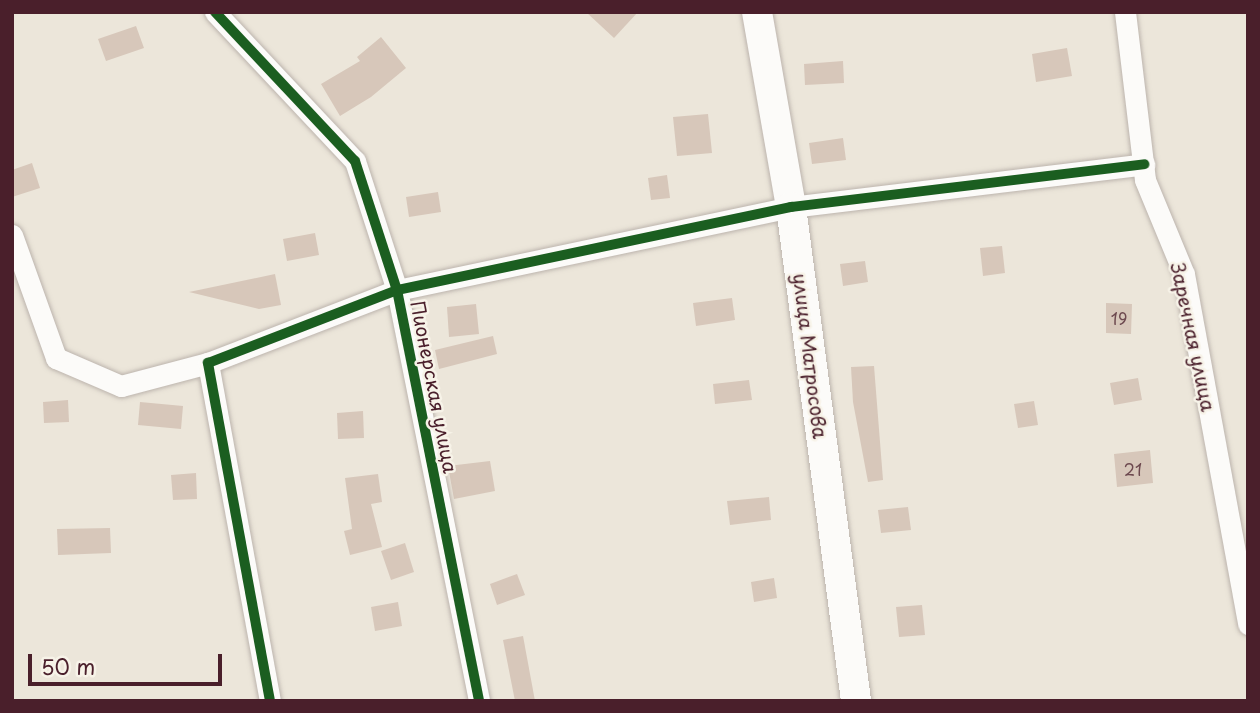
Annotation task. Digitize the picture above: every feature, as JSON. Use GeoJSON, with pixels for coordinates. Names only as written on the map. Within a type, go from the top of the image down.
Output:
{"type":"FeatureCollection","features":[{"type":"Feature","properties":{"kind":"main road","name":"улица Матросова"},"geometry":{"type":"LineString","coordinates":[[757,12],[791,207],[856,701]]}},
{"type":"Feature","properties":{"kind":"street","name":"Пионерская улица"},"geometry":{"type":"LineString","coordinates":[[215,12],[355,161],[397,290],[479,701]]}},
{"type":"Feature","properties":{"kind":"street","name":"Заречная улица"},"geometry":{"type":"LineString","coordinates":[[1125,12],[1145,180],[1184,274],[1248,624]]}},
{"type":"Feature","properties":{"kind":"street"},"geometry":{"type":"LineString","coordinates":[[12,235],[56,358],[121,386],[208,363],[397,290],[791,207],[1144,164]]}},
{"type":"Feature","properties":{"kind":"street"},"geometry":{"type":"LineString","coordinates":[[208,363],[270,701]]}},
{"type":"Feature","properties":{"kind":"building"},"geometry":{"type":"Polygon","coordinates":[[[586,12],[638,12],[614,38],[586,12]]]}},
{"type":"Feature","properties":{"kind":"building"},"geometry":{"type":"Polygon","coordinates":[[[136,26],[144,48],[106,61],[98,39],[136,26]]]}},
{"type":"Feature","properties":{"kind":"building"},"geometry":{"type":"Polygon","coordinates":[[[381,37],[406,68],[371,97],[340,116],[321,84],[360,61],[357,57],[381,37]]]}},
{"type":"Feature","properties":{"kind":"building"},"geometry":{"type":"Polygon","coordinates":[[[1067,48],[1072,76],[1036,82],[1032,54],[1067,48]]]}},
{"type":"Feature","properties":{"kind":"building"},"geometry":{"type":"Polygon","coordinates":[[[843,61],[844,83],[805,85],[804,64],[843,61]]]}},
{"type":"Feature","properties":{"kind":"building"},"geometry":{"type":"Polygon","coordinates":[[[708,114],[712,153],[677,156],[673,117],[708,114]]]}},
{"type":"Feature","properties":{"kind":"building"},"geometry":{"type":"Polygon","coordinates":[[[843,138],[846,160],[812,164],[809,143],[843,138]]]}},
{"type":"Feature","properties":{"kind":"building"},"geometry":{"type":"Polygon","coordinates":[[[32,163],[40,188],[12,197],[12,170],[32,163]]]}},
{"type":"Feature","properties":{"kind":"building"},"geometry":{"type":"Polygon","coordinates":[[[667,175],[670,198],[651,200],[648,178],[667,175]]]}},
{"type":"Feature","properties":{"kind":"building"},"geometry":{"type":"Polygon","coordinates":[[[438,192],[441,212],[409,217],[406,197],[438,192]]]}},
{"type":"Feature","properties":{"kind":"building"},"geometry":{"type":"Polygon","coordinates":[[[315,233],[319,255],[287,261],[283,239],[315,233]]]}},
{"type":"Feature","properties":{"kind":"building"},"geometry":{"type":"Polygon","coordinates":[[[1002,246],[1005,273],[983,276],[980,248],[1002,246]]]}},
{"type":"Feature","properties":{"kind":"building"},"geometry":{"type":"Polygon","coordinates":[[[865,261],[868,282],[843,286],[840,264],[865,261]]]}},
{"type":"Feature","properties":{"kind":"building"},"geometry":{"type":"Polygon","coordinates":[[[275,274],[281,305],[259,309],[189,292],[275,274]]]}},
{"type":"Feature","properties":{"kind":"building"},"geometry":{"type":"Polygon","coordinates":[[[732,298],[735,320],[696,326],[693,303],[732,298]]]}},
{"type":"Feature","properties":{"kind":"building"},"geometry":{"type":"Polygon","coordinates":[[[1106,303],[1132,304],[1131,334],[1106,333],[1106,303]]]}},
{"type":"Feature","properties":{"kind":"building"},"geometry":{"type":"Polygon","coordinates":[[[476,304],[479,334],[449,337],[447,307],[476,304]]]}},
{"type":"Feature","properties":{"kind":"building"},"geometry":{"type":"Polygon","coordinates":[[[493,336],[497,354],[439,369],[435,350],[493,336]]]}},
{"type":"Feature","properties":{"kind":"building"},"geometry":{"type":"Polygon","coordinates":[[[874,366],[883,480],[868,482],[853,402],[851,367],[874,366]]]}},
{"type":"Feature","properties":{"kind":"building"},"geometry":{"type":"Polygon","coordinates":[[[1138,378],[1142,400],[1114,405],[1110,383],[1138,378]]]}},
{"type":"Feature","properties":{"kind":"building"},"geometry":{"type":"Polygon","coordinates":[[[749,380],[752,400],[715,404],[713,384],[749,380]]]}},
{"type":"Feature","properties":{"kind":"building"},"geometry":{"type":"Polygon","coordinates":[[[68,400],[69,422],[44,423],[43,402],[68,400]]]}},
{"type":"Feature","properties":{"kind":"building"},"geometry":{"type":"Polygon","coordinates":[[[1034,401],[1038,425],[1018,428],[1014,404],[1034,401]]]}},
{"type":"Feature","properties":{"kind":"building"},"geometry":{"type":"Polygon","coordinates":[[[140,402],[183,406],[181,429],[138,425],[140,402]]]}},
{"type":"Feature","properties":{"kind":"building"},"geometry":{"type":"Polygon","coordinates":[[[363,411],[364,438],[338,439],[337,413],[363,411]]]}},
{"type":"Feature","properties":{"kind":"building"},"geometry":{"type":"Polygon","coordinates":[[[1150,450],[1153,483],[1117,487],[1114,454],[1150,450]]]}},
{"type":"Feature","properties":{"kind":"building"},"geometry":{"type":"Polygon","coordinates":[[[490,461],[495,491],[454,499],[448,466],[490,461]]]}},
{"type":"Feature","properties":{"kind":"building"},"geometry":{"type":"Polygon","coordinates":[[[196,473],[197,499],[173,500],[171,475],[196,473]]]}},
{"type":"Feature","properties":{"kind":"building"},"geometry":{"type":"Polygon","coordinates":[[[378,474],[382,502],[371,504],[382,547],[350,555],[344,531],[352,529],[345,478],[378,474]]]}},
{"type":"Feature","properties":{"kind":"building"},"geometry":{"type":"Polygon","coordinates":[[[769,497],[771,520],[730,525],[727,501],[769,497]]]}},
{"type":"Feature","properties":{"kind":"building"},"geometry":{"type":"Polygon","coordinates":[[[908,507],[911,530],[881,533],[878,510],[908,507]]]}},
{"type":"Feature","properties":{"kind":"building"},"geometry":{"type":"Polygon","coordinates":[[[110,528],[111,553],[58,555],[57,529],[110,528]]]}},
{"type":"Feature","properties":{"kind":"building"},"geometry":{"type":"Polygon","coordinates":[[[405,543],[414,572],[391,580],[381,551],[405,543]]]}},
{"type":"Feature","properties":{"kind":"building"},"geometry":{"type":"Polygon","coordinates":[[[517,574],[525,595],[497,605],[490,584],[517,574]]]}},
{"type":"Feature","properties":{"kind":"building"},"geometry":{"type":"Polygon","coordinates":[[[774,578],[777,598],[754,602],[751,582],[774,578]]]}},
{"type":"Feature","properties":{"kind":"building"},"geometry":{"type":"Polygon","coordinates":[[[398,602],[402,626],[375,631],[371,607],[398,602]]]}},
{"type":"Feature","properties":{"kind":"building"},"geometry":{"type":"Polygon","coordinates":[[[922,605],[925,635],[899,637],[896,607],[922,605]]]}},
{"type":"Feature","properties":{"kind":"building"},"geometry":{"type":"Polygon","coordinates":[[[523,636],[535,701],[515,701],[503,640],[523,636]]]}},
{"type":"Feature","properties":{"kind":"cycle path"},"geometry":{"type":"LineString","coordinates":[[215,12],[355,161],[397,290],[479,701]]}},
{"type":"Feature","properties":{"kind":"cycle path"},"geometry":{"type":"LineString","coordinates":[[270,701],[208,363],[397,290],[791,207],[1144,164]]}}]}
